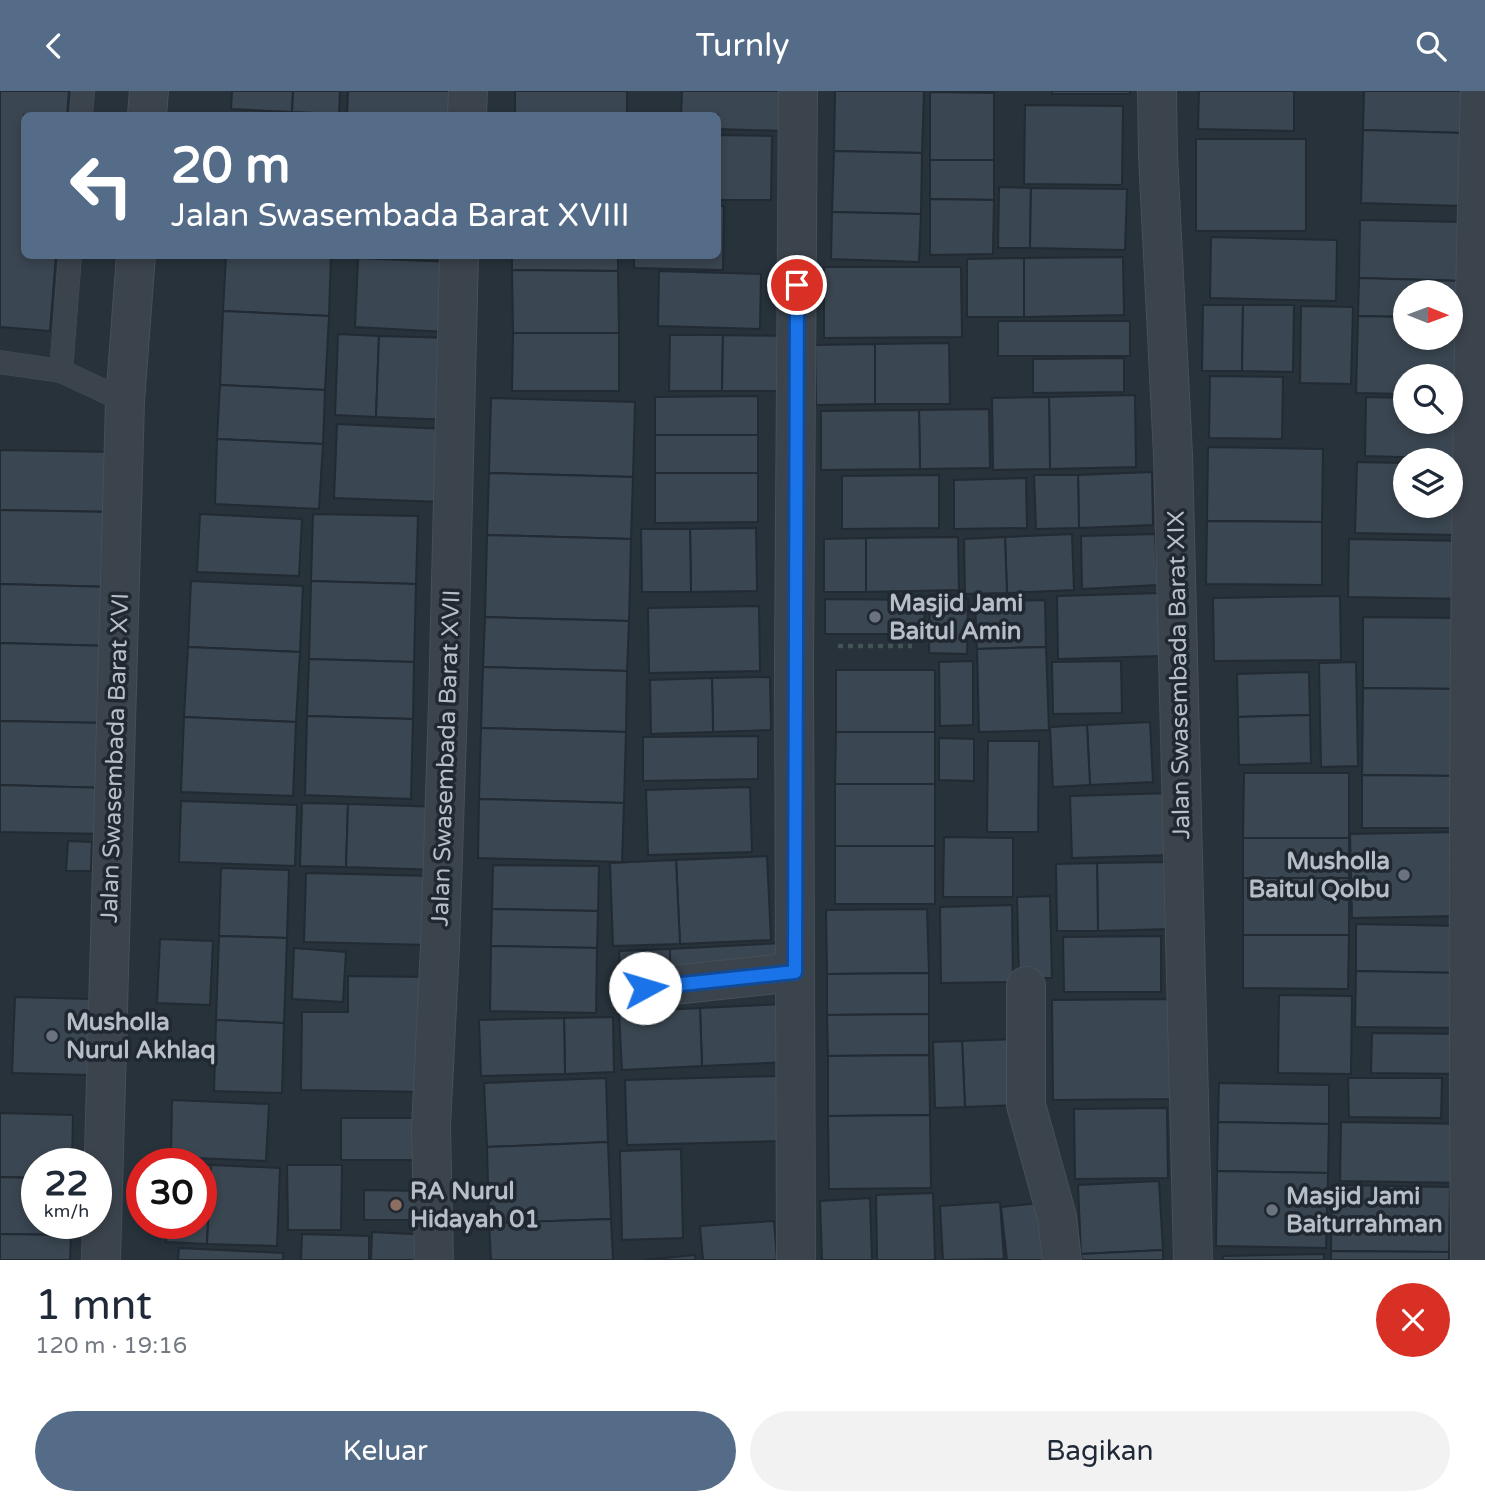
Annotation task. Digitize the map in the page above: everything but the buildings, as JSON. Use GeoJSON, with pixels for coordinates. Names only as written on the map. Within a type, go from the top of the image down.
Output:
{"type":"FeatureCollection","features":[{"type":"Feature","properties":{"kind":"street"},"geometry":{"type":"LineString","coordinates":[[147,112],[149,91]]}},
{"type":"Feature","properties":{"kind":"street"},"geometry":{"type":"LineString","coordinates":[[467,112],[468,91]]}},
{"type":"Feature","properties":{"kind":"street"},"geometry":{"type":"LineString","coordinates":[[796,1260],[798,91]]}},
{"type":"Feature","properties":{"kind":"street","name":"Jalan Swasembada Barat XIX"},"geometry":{"type":"LineString","coordinates":[[1157,91],[1173,455],[1193,1260]]}},
{"type":"Feature","properties":{"kind":"street"},"geometry":{"type":"LineString","coordinates":[[1470,1260],[1468,969],[1472,368],[1480,91]]}},
{"type":"Feature","properties":{"kind":"street","name":"Jalan Swasembada Barat XVI"},"geometry":{"type":"LineString","coordinates":[[101,1260],[125,401],[136,259]]}},
{"type":"Feature","properties":{"kind":"street","name":"Jalan Swasembada Barat XVII"},"geometry":{"type":"LineString","coordinates":[[434,1260],[431,1127],[449,704],[458,259]]}},
{"type":"Feature","properties":{"kind":"street"},"geometry":{"type":"LineString","coordinates":[[645,988],[795,972]]}},
{"type":"Feature","properties":{"kind":"street"},"geometry":{"type":"LineString","coordinates":[[1026,986],[1026,1105],[1057,1217],[1062,1260]]}},
{"type":"Feature","properties":{"kind":"lane"},"geometry":{"type":"LineString","coordinates":[[81,112],[83,91]]}},
{"type":"Feature","properties":{"kind":"lane"},"geometry":{"type":"LineString","coordinates":[[61,371],[70,259]]}},
{"type":"Feature","properties":{"kind":"lane"},"geometry":{"type":"LineString","coordinates":[[0,362],[61,371],[125,401]]}},
{"type":"Feature","properties":{"kind":"path"},"geometry":{"type":"LineString","coordinates":[[795,646],[912,646]]}},
{"type":"Feature","properties":{"kind":"place","name":"Masjid Jami Baitul Amin"},"geometry":{"type":"Point","coordinates":[875,617]}},
{"type":"Feature","properties":{"kind":"place","name":"Musholla Baitul Qolbu"},"geometry":{"type":"Point","coordinates":[1404,875]}},
{"type":"Feature","properties":{"kind":"place","name":"Musholla Nurul Akhlaq"},"geometry":{"type":"Point","coordinates":[52,1036]}},
{"type":"Feature","properties":{"kind":"place","name":"RA Nurul Hidayah 01"},"geometry":{"type":"Point","coordinates":[396,1205]}},
{"type":"Feature","properties":{"kind":"place","name":"Masjid Jami Baiturrahman"},"geometry":{"type":"Point","coordinates":[1272,1210]}},
{"type":"Feature","properties":{"kind":"route"},"geometry":{"type":"LineString","coordinates":[[645,988],[795,972],[797,285]]}}]}
